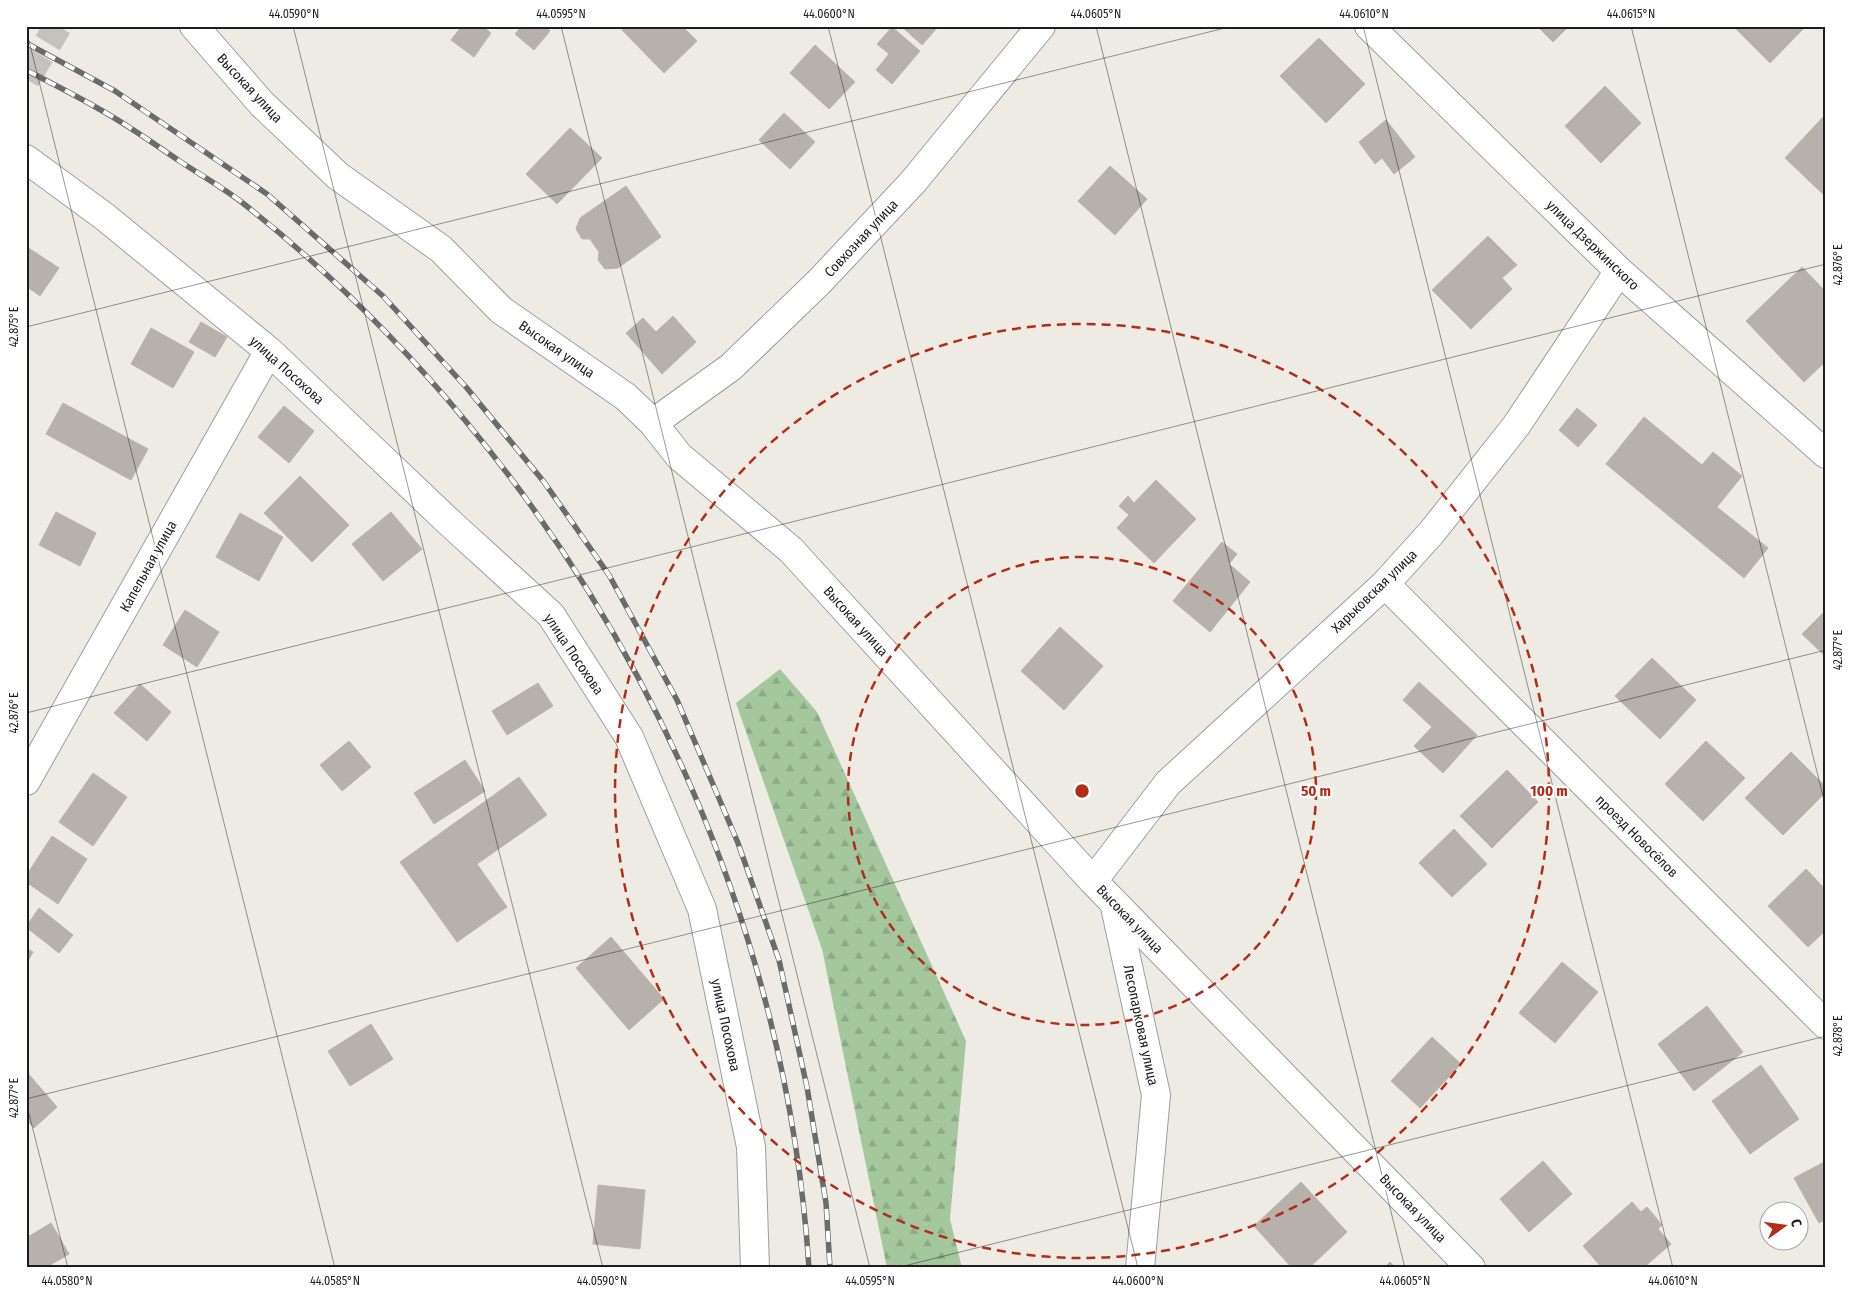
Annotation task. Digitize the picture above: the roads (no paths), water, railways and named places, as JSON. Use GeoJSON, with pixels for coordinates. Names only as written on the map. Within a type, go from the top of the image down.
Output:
{"type":"FeatureCollection","features":[{"type":"Feature","properties":{"kind":"street","name":"Высокая улица"},"geometry":{"type":"LineString","coordinates":[[194,26],[262,104],[338,176],[441,249],[501,310],[626,397],[653,423],[679,456],[792,550],[1093,881],[1472,1268]]}},
{"type":"Feature","properties":{"kind":"street","name":"Совхозная улица"},"geometry":{"type":"LineString","coordinates":[[653,423],[731,367],[819,282],[913,182],[1041,26]]}},
{"type":"Feature","properties":{"kind":"street","name":"улица Дзержинского"},"geometry":{"type":"LineString","coordinates":[[1370,26],[1619,271],[1826,454]]}},
{"type":"Feature","properties":{"kind":"street","name":"улица Посохова"},"geometry":{"type":"LineString","coordinates":[[26,159],[105,217],[269,351],[450,523],[551,615],[629,737],[702,909],[751,1147],[755,1268]]}},
{"type":"Feature","properties":{"kind":"street","name":"Харьковская улица"},"geometry":{"type":"LineString","coordinates":[[1093,881],[1168,783],[1385,584],[1432,532],[1516,426],[1619,271]]}},
{"type":"Feature","properties":{"kind":"street","name":"Капельная улица"},"geometry":{"type":"LineString","coordinates":[[26,781],[269,351]]}},
{"type":"Feature","properties":{"kind":"street","name":"проезд Новосёлов"},"geometry":{"type":"LineString","coordinates":[[1385,584],[1826,1025]]}},
{"type":"Feature","properties":{"kind":"street","name":"Лесопарковая улица"},"geometry":{"type":"LineString","coordinates":[[1114,902],[1156,1095],[1140,1268]]}},
{"type":"Feature","properties":{"kind":"tunnel"},"geometry":{"type":"LineString","coordinates":[[26,79],[58,26]]}},
{"type":"Feature","properties":{"kind":"railway"},"geometry":{"type":"LineString","coordinates":[[26,43],[115,91],[267,194],[383,296],[466,387],[544,482],[609,575],[677,700],[738,843],[779,960],[807,1087],[826,1203],[830,1268]]}},
{"type":"Feature","properties":{"kind":"railway"},"geometry":{"type":"LineString","coordinates":[[26,70],[110,115],[229,193],[244,204],[360,307],[465,420],[558,544],[638,677],[704,817],[755,963],[790,1114],[809,1268]]}}]}
